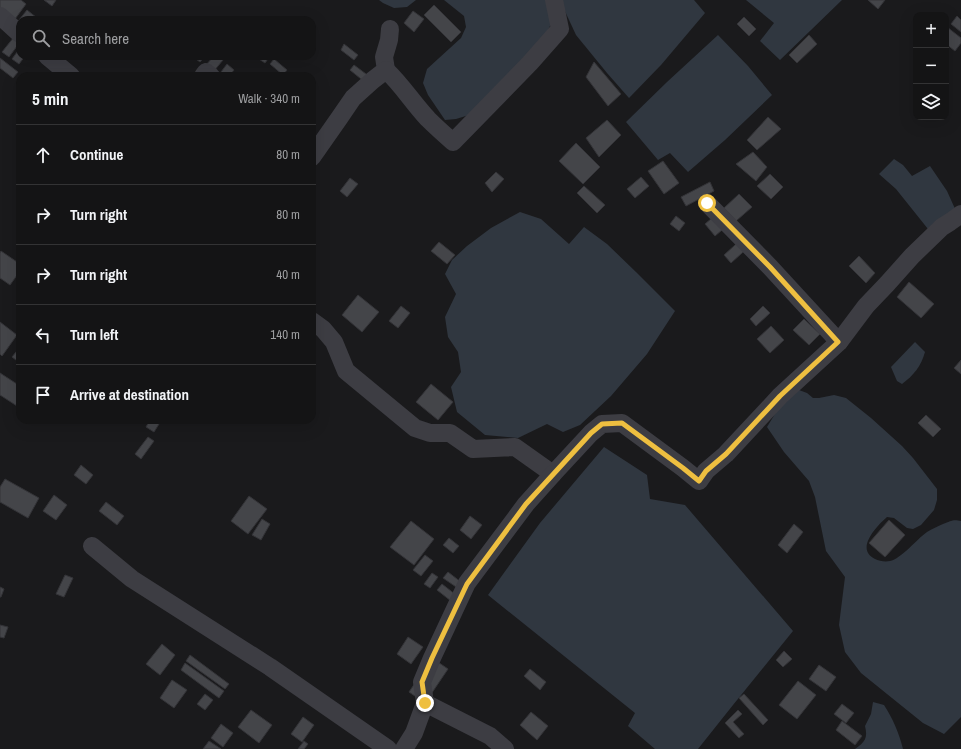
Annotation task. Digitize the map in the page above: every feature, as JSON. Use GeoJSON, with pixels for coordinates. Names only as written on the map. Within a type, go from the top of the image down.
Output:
{"type":"FeatureCollection","features":[{"type":"Feature","properties":{"kind":"street"},"geometry":{"type":"LineString","coordinates":[[390,29],[389,40],[384,57],[386,70],[428,119],[453,142],[530,63],[560,29],[554,0]]}},
{"type":"Feature","properties":{"kind":"street"},"geometry":{"type":"LineString","coordinates":[[0,16],[16,30]]}},
{"type":"Feature","properties":{"kind":"street"},"geometry":{"type":"LineString","coordinates":[[52,60],[66,72]]}},
{"type":"Feature","properties":{"kind":"street"},"geometry":{"type":"LineString","coordinates":[[316,148],[354,98],[386,70]]}},
{"type":"Feature","properties":{"kind":"street"},"geometry":{"type":"LineString","coordinates":[[707,203],[770,267],[838,342]]}},
{"type":"Feature","properties":{"kind":"street"},"geometry":{"type":"LineString","coordinates":[[404,749],[414,733],[425,703],[422,682],[467,584],[526,504],[591,433],[602,424],[622,423],[699,481],[706,471],[726,454],[780,396],[838,342],[866,306],[888,284],[912,256],[942,227],[961,214]]}},
{"type":"Feature","properties":{"kind":"street"},"geometry":{"type":"LineString","coordinates":[[316,324],[323,329],[334,342],[346,371],[415,428],[430,433],[450,433],[473,449],[515,447],[553,474]]}},
{"type":"Feature","properties":{"kind":"street"},"geometry":{"type":"LineString","coordinates":[[92,546],[132,579],[270,667],[388,749]]}},
{"type":"Feature","properties":{"kind":"street"},"geometry":{"type":"LineString","coordinates":[[425,703],[490,736],[505,749]]}},
{"type":"Feature","properties":{"kind":"shaded area"},"geometry":{"type":"Polygon","coordinates":[[[379,0],[416,0],[407,7],[394,8],[379,0]]]}},
{"type":"Feature","properties":{"kind":"shaded area"},"geometry":{"type":"Polygon","coordinates":[[[444,0],[548,0],[553,20],[544,38],[469,115],[456,119],[445,120],[428,95],[423,83],[427,69],[461,38],[466,27],[464,16],[444,0]]]}},
{"type":"Feature","properties":{"kind":"shaded area"},"geometry":{"type":"Polygon","coordinates":[[[563,0],[694,0],[705,13],[661,65],[629,98],[576,35],[563,7],[563,0]]]}},
{"type":"Feature","properties":{"kind":"shaded area"},"geometry":{"type":"Polygon","coordinates":[[[746,0],[842,0],[780,60],[760,41],[774,23],[746,0]]]}},
{"type":"Feature","properties":{"kind":"shaded area"},"geometry":{"type":"Polygon","coordinates":[[[718,35],[748,66],[772,95],[725,140],[688,172],[670,153],[658,160],[626,122],[718,35]]]}},
{"type":"Feature","properties":{"kind":"shaded area"},"geometry":{"type":"Polygon","coordinates":[[[894,159],[903,165],[912,176],[930,166],[947,191],[956,211],[928,229],[896,189],[879,174],[894,159]]]}},
{"type":"Feature","properties":{"kind":"shaded area"},"geometry":{"type":"Polygon","coordinates":[[[520,212],[541,219],[569,244],[584,227],[607,244],[675,311],[647,354],[611,396],[580,425],[563,432],[547,424],[518,438],[485,435],[457,412],[451,387],[461,372],[458,352],[448,337],[445,317],[456,294],[445,274],[452,260],[467,246],[491,228],[520,212]]]}},
{"type":"Feature","properties":{"kind":"shaded area"},"geometry":{"type":"Polygon","coordinates":[[[915,342],[925,352],[916,370],[902,384],[897,381],[891,367],[915,342]]]}},
{"type":"Feature","properties":{"kind":"shaded area"},"geometry":{"type":"Polygon","coordinates":[[[799,390],[807,393],[813,398],[834,395],[846,398],[902,446],[937,489],[937,500],[934,510],[921,525],[913,529],[907,528],[894,518],[887,517],[874,531],[867,543],[869,555],[880,561],[894,559],[904,553],[929,531],[950,521],[961,521],[961,717],[944,734],[923,723],[861,673],[845,652],[839,625],[845,577],[826,551],[815,497],[809,481],[784,452],[767,427],[778,409],[799,390]]]}},
{"type":"Feature","properties":{"kind":"shaded area"},"geometry":{"type":"Polygon","coordinates":[[[604,447],[647,475],[650,499],[685,505],[793,631],[698,749],[655,749],[628,726],[635,713],[488,595],[540,523],[604,447]]]}},
{"type":"Feature","properties":{"kind":"shaded area"},"geometry":{"type":"Polygon","coordinates":[[[873,702],[884,705],[900,737],[903,749],[855,749],[866,737],[865,726],[871,714],[873,702]]]}},
{"type":"Feature","properties":{"kind":"building"},"geometry":{"type":"Polygon","coordinates":[[[0,0],[21,0],[26,4],[15,19],[0,8],[0,0]]]}},
{"type":"Feature","properties":{"kind":"building"},"geometry":{"type":"Polygon","coordinates":[[[44,0],[56,0],[52,6],[44,0]]]}},
{"type":"Feature","properties":{"kind":"building"},"geometry":{"type":"Polygon","coordinates":[[[868,0],[885,0],[878,9],[868,0]]]}},
{"type":"Feature","properties":{"kind":"building"},"geometry":{"type":"Polygon","coordinates":[[[434,5],[461,32],[451,42],[424,15],[434,5]]]}},
{"type":"Feature","properties":{"kind":"building"},"geometry":{"type":"Polygon","coordinates":[[[27,10],[34,16],[22,16],[27,10]]]}},
{"type":"Feature","properties":{"kind":"building"},"geometry":{"type":"Polygon","coordinates":[[[413,11],[424,19],[414,32],[404,23],[413,11]]]}},
{"type":"Feature","properties":{"kind":"building"},"geometry":{"type":"Polygon","coordinates":[[[957,16],[961,20],[961,32],[951,24],[957,16]]]}},
{"type":"Feature","properties":{"kind":"building"},"geometry":{"type":"Polygon","coordinates":[[[744,17],[756,29],[749,36],[737,24],[744,17]]]}},
{"type":"Feature","properties":{"kind":"building"},"geometry":{"type":"Polygon","coordinates":[[[949,29],[961,38],[961,43],[955,51],[949,46],[949,29]]]}},
{"type":"Feature","properties":{"kind":"building"},"geometry":{"type":"Polygon","coordinates":[[[809,35],[817,44],[797,63],[789,55],[809,35]]]}},
{"type":"Feature","properties":{"kind":"building"},"geometry":{"type":"Polygon","coordinates":[[[14,37],[16,39],[16,47],[9,57],[2,52],[14,37]]]}},
{"type":"Feature","properties":{"kind":"building"},"geometry":{"type":"Polygon","coordinates":[[[344,44],[358,55],[354,60],[341,50],[344,44]]]}},
{"type":"Feature","properties":{"kind":"building"},"geometry":{"type":"Polygon","coordinates":[[[16,54],[16,60],[22,60],[19,64],[12,59],[16,54]]]}},
{"type":"Feature","properties":{"kind":"building"},"geometry":{"type":"Polygon","coordinates":[[[0,58],[18,72],[16,72],[13,78],[0,68],[0,58]]]}},
{"type":"Feature","properties":{"kind":"building"},"geometry":{"type":"Polygon","coordinates":[[[210,60],[223,60],[213,72],[205,66],[210,60]]]}},
{"type":"Feature","properties":{"kind":"building"},"geometry":{"type":"Polygon","coordinates":[[[273,60],[275,60],[287,70],[285,72],[279,72],[270,64],[273,60]]]}},
{"type":"Feature","properties":{"kind":"building"},"geometry":{"type":"Polygon","coordinates":[[[594,62],[621,94],[608,106],[586,77],[594,62]]]}},
{"type":"Feature","properties":{"kind":"building"},"geometry":{"type":"Polygon","coordinates":[[[227,64],[234,70],[232,72],[221,72],[227,64]]]}},
{"type":"Feature","properties":{"kind":"building"},"geometry":{"type":"Polygon","coordinates":[[[354,65],[370,77],[366,83],[350,70],[354,65]]]}},
{"type":"Feature","properties":{"kind":"building"},"geometry":{"type":"Polygon","coordinates":[[[768,117],[781,129],[757,150],[747,140],[768,117]]]}},
{"type":"Feature","properties":{"kind":"building"},"geometry":{"type":"Polygon","coordinates":[[[607,120],[621,135],[599,157],[586,138],[607,120]]]}},
{"type":"Feature","properties":{"kind":"building"},"geometry":{"type":"Polygon","coordinates":[[[576,143],[600,167],[583,184],[559,161],[576,143]]]}},
{"type":"Feature","properties":{"kind":"building"},"geometry":{"type":"Polygon","coordinates":[[[753,152],[767,167],[756,181],[736,164],[753,152]]]}},
{"type":"Feature","properties":{"kind":"building"},"geometry":{"type":"Polygon","coordinates":[[[663,161],[679,183],[664,194],[648,171],[663,161]]]}},
{"type":"Feature","properties":{"kind":"building"},"geometry":{"type":"Polygon","coordinates":[[[496,172],[504,179],[492,192],[485,183],[496,172]]]}},
{"type":"Feature","properties":{"kind":"building"},"geometry":{"type":"Polygon","coordinates":[[[770,174],[783,187],[771,199],[757,186],[770,174]]]}},
{"type":"Feature","properties":{"kind":"building"},"geometry":{"type":"Polygon","coordinates":[[[641,177],[649,186],[635,198],[627,189],[641,177]]]}},
{"type":"Feature","properties":{"kind":"building"},"geometry":{"type":"Polygon","coordinates":[[[350,178],[358,184],[347,197],[340,191],[350,178]]]}},
{"type":"Feature","properties":{"kind":"building"},"geometry":{"type":"Polygon","coordinates":[[[710,182],[714,191],[686,206],[681,197],[710,182]]]}},
{"type":"Feature","properties":{"kind":"building"},"geometry":{"type":"Polygon","coordinates":[[[584,186],[605,205],[597,213],[577,193],[584,186]]]}},
{"type":"Feature","properties":{"kind":"building"},"geometry":{"type":"Polygon","coordinates":[[[739,194],[752,207],[736,221],[724,208],[739,194]]]}},
{"type":"Feature","properties":{"kind":"building"},"geometry":{"type":"Polygon","coordinates":[[[676,216],[685,223],[679,231],[670,224],[676,216]]]}},
{"type":"Feature","properties":{"kind":"building"},"geometry":{"type":"Polygon","coordinates":[[[712,218],[722,230],[715,236],[705,224],[712,218]]]}},
{"type":"Feature","properties":{"kind":"building"},"geometry":{"type":"Polygon","coordinates":[[[745,236],[752,244],[731,263],[724,255],[745,236]]]}},
{"type":"Feature","properties":{"kind":"building"},"geometry":{"type":"Polygon","coordinates":[[[439,242],[455,255],[447,264],[431,251],[439,242]]]}},
{"type":"Feature","properties":{"kind":"building"},"geometry":{"type":"Polygon","coordinates":[[[1,251],[16,261],[16,277],[10,285],[0,278],[1,251]]]}},
{"type":"Feature","properties":{"kind":"building"},"geometry":{"type":"Polygon","coordinates":[[[859,256],[875,273],[866,283],[849,266],[859,256]]]}},
{"type":"Feature","properties":{"kind":"building"},"geometry":{"type":"Polygon","coordinates":[[[909,282],[934,304],[921,318],[897,297],[909,282]]]}},
{"type":"Feature","properties":{"kind":"building"},"geometry":{"type":"Polygon","coordinates":[[[358,295],[379,312],[362,332],[342,315],[358,295]]]}},
{"type":"Feature","properties":{"kind":"building"},"geometry":{"type":"Polygon","coordinates":[[[401,306],[410,313],[398,328],[389,321],[401,306]]]}},
{"type":"Feature","properties":{"kind":"building"},"geometry":{"type":"Polygon","coordinates":[[[763,306],[770,313],[756,326],[750,319],[763,306]]]}},
{"type":"Feature","properties":{"kind":"building"},"geometry":{"type":"Polygon","coordinates":[[[804,319],[820,334],[809,345],[793,330],[804,319]]]}},
{"type":"Feature","properties":{"kind":"building"},"geometry":{"type":"Polygon","coordinates":[[[0,322],[16,334],[16,336],[2,356],[0,354],[0,322]]]}},
{"type":"Feature","properties":{"kind":"building"},"geometry":{"type":"Polygon","coordinates":[[[771,326],[784,340],[770,353],[757,339],[771,326]]]}},
{"type":"Feature","properties":{"kind":"building"},"geometry":{"type":"Polygon","coordinates":[[[16,352],[16,360],[12,357],[16,352]]]}},
{"type":"Feature","properties":{"kind":"building"},"geometry":{"type":"Polygon","coordinates":[[[961,360],[961,374],[954,368],[961,360]]]}},
{"type":"Feature","properties":{"kind":"building"},"geometry":{"type":"Polygon","coordinates":[[[0,373],[16,383],[16,405],[0,395],[0,373]]]}},
{"type":"Feature","properties":{"kind":"building"},"geometry":{"type":"Polygon","coordinates":[[[431,384],[453,402],[438,420],[416,402],[431,384]]]}},
{"type":"Feature","properties":{"kind":"building"},"geometry":{"type":"Polygon","coordinates":[[[926,415],[941,429],[933,437],[918,423],[926,415]]]}},
{"type":"Feature","properties":{"kind":"building"},"geometry":{"type":"Polygon","coordinates":[[[148,424],[159,424],[154,432],[146,427],[148,424]]]}},
{"type":"Feature","properties":{"kind":"building"},"geometry":{"type":"Polygon","coordinates":[[[148,437],[154,441],[141,459],[135,454],[148,437]]]}},
{"type":"Feature","properties":{"kind":"building"},"geometry":{"type":"Polygon","coordinates":[[[81,465],[93,475],[86,484],[74,475],[81,465]]]}},
{"type":"Feature","properties":{"kind":"building"},"geometry":{"type":"Polygon","coordinates":[[[5,479],[39,498],[28,518],[0,502],[0,487],[5,479]]]}},
{"type":"Feature","properties":{"kind":"building"},"geometry":{"type":"Polygon","coordinates":[[[54,495],[67,505],[56,520],[43,511],[54,495]]]}},
{"type":"Feature","properties":{"kind":"building"},"geometry":{"type":"Polygon","coordinates":[[[249,496],[267,509],[248,534],[231,521],[249,496]]]}},
{"type":"Feature","properties":{"kind":"building"},"geometry":{"type":"Polygon","coordinates":[[[106,502],[124,516],[117,525],[99,511],[106,502]]]}},
{"type":"Feature","properties":{"kind":"building"},"geometry":{"type":"Polygon","coordinates":[[[470,516],[482,525],[471,539],[460,530],[470,516]]]}},
{"type":"Feature","properties":{"kind":"building"},"geometry":{"type":"Polygon","coordinates":[[[262,519],[270,524],[261,540],[252,535],[262,519]]]}},
{"type":"Feature","properties":{"kind":"building"},"geometry":{"type":"Polygon","coordinates":[[[889,520],[905,535],[885,557],[869,543],[889,520]]]}},
{"type":"Feature","properties":{"kind":"building"},"geometry":{"type":"Polygon","coordinates":[[[411,521],[434,539],[414,565],[390,547],[411,521]]]}},
{"type":"Feature","properties":{"kind":"building"},"geometry":{"type":"Polygon","coordinates":[[[794,524],[803,532],[787,553],[778,545],[794,524]]]}},
{"type":"Feature","properties":{"kind":"building"},"geometry":{"type":"Polygon","coordinates":[[[449,538],[459,546],[453,553],[443,545],[449,538]]]}},
{"type":"Feature","properties":{"kind":"building"},"geometry":{"type":"Polygon","coordinates":[[[425,555],[433,561],[421,576],[413,570],[425,555]]]}},
{"type":"Feature","properties":{"kind":"building"},"geometry":{"type":"Polygon","coordinates":[[[448,572],[466,586],[462,591],[443,578],[448,572]]]}},
{"type":"Feature","properties":{"kind":"building"},"geometry":{"type":"Polygon","coordinates":[[[432,573],[438,577],[430,588],[424,584],[432,573]]]}},
{"type":"Feature","properties":{"kind":"building"},"geometry":{"type":"Polygon","coordinates":[[[65,575],[73,578],[64,597],[56,594],[65,575]]]}},
{"type":"Feature","properties":{"kind":"building"},"geometry":{"type":"Polygon","coordinates":[[[442,584],[456,595],[451,601],[437,590],[442,584]]]}},
{"type":"Feature","properties":{"kind":"building"},"geometry":{"type":"Polygon","coordinates":[[[0,587],[4,589],[1,597],[0,597],[0,587]]]}},
{"type":"Feature","properties":{"kind":"building"},"geometry":{"type":"Polygon","coordinates":[[[0,625],[8,627],[4,638],[0,637],[0,625]]]}},
{"type":"Feature","properties":{"kind":"building"},"geometry":{"type":"Polygon","coordinates":[[[408,637],[423,647],[411,664],[397,654],[408,637]]]}},
{"type":"Feature","properties":{"kind":"building"},"geometry":{"type":"Polygon","coordinates":[[[162,644],[175,655],[160,675],[146,664],[162,644]]]}},
{"type":"Feature","properties":{"kind":"building"},"geometry":{"type":"Polygon","coordinates":[[[784,651],[792,659],[783,667],[776,660],[784,651]]]}},
{"type":"Feature","properties":{"kind":"building"},"geometry":{"type":"Polygon","coordinates":[[[190,655],[229,684],[225,689],[186,661],[190,655]]]}},
{"type":"Feature","properties":{"kind":"building"},"geometry":{"type":"Polygon","coordinates":[[[432,658],[448,669],[425,703],[409,692],[432,658]]]}},
{"type":"Feature","properties":{"kind":"building"},"geometry":{"type":"Polygon","coordinates":[[[185,663],[224,691],[219,698],[181,670],[185,663]]]}},
{"type":"Feature","properties":{"kind":"building"},"geometry":{"type":"Polygon","coordinates":[[[819,665],[836,677],[826,691],[809,679],[819,665]]]}},
{"type":"Feature","properties":{"kind":"building"},"geometry":{"type":"Polygon","coordinates":[[[530,669],[546,682],[540,690],[524,676],[530,669]]]}},
{"type":"Feature","properties":{"kind":"building"},"geometry":{"type":"Polygon","coordinates":[[[172,680],[187,690],[174,708],[160,698],[172,680]]]}},
{"type":"Feature","properties":{"kind":"building"},"geometry":{"type":"Polygon","coordinates":[[[798,681],[816,695],[797,719],[779,705],[798,681]]]}},
{"type":"Feature","properties":{"kind":"building"},"geometry":{"type":"Polygon","coordinates":[[[205,694],[213,700],[205,710],[197,704],[205,694]]]}},
{"type":"Feature","properties":{"kind":"building"},"geometry":{"type":"Polygon","coordinates":[[[744,694],[768,720],[763,725],[739,698],[744,694]]]}},
{"type":"Feature","properties":{"kind":"building"},"geometry":{"type":"Polygon","coordinates":[[[842,704],[854,713],[846,723],[834,714],[842,704]]]}},
{"type":"Feature","properties":{"kind":"building"},"geometry":{"type":"Polygon","coordinates":[[[251,710],[272,725],[259,743],[238,727],[251,710]]]}},
{"type":"Feature","properties":{"kind":"building"},"geometry":{"type":"Polygon","coordinates":[[[738,710],[742,714],[733,722],[744,734],[739,738],[725,723],[738,710]]]}},
{"type":"Feature","properties":{"kind":"building"},"geometry":{"type":"Polygon","coordinates":[[[531,712],[548,726],[537,740],[520,725],[531,712]]]}},
{"type":"Feature","properties":{"kind":"building"},"geometry":{"type":"Polygon","coordinates":[[[303,717],[314,725],[302,742],[291,734],[303,717]]]}},
{"type":"Feature","properties":{"kind":"building"},"geometry":{"type":"Polygon","coordinates":[[[842,721],[862,736],[855,745],[836,730],[842,721]]]}},
{"type":"Feature","properties":{"kind":"building"},"geometry":{"type":"Polygon","coordinates":[[[221,724],[233,733],[223,747],[211,738],[221,724]]]}},
{"type":"Feature","properties":{"kind":"building"},"geometry":{"type":"Polygon","coordinates":[[[209,741],[221,749],[203,749],[209,741]]]}},
{"type":"Feature","properties":{"kind":"building"},"geometry":{"type":"Polygon","coordinates":[[[304,741],[308,744],[304,749],[298,749],[304,741]]]}},
{"type":"Feature","properties":{"kind":"route"},"geometry":{"type":"LineString","coordinates":[[425,703],[422,682],[467,584],[526,504],[591,433],[602,424],[622,423],[699,481],[706,471],[726,454],[780,396],[838,342],[770,267],[707,203]]}}]}
